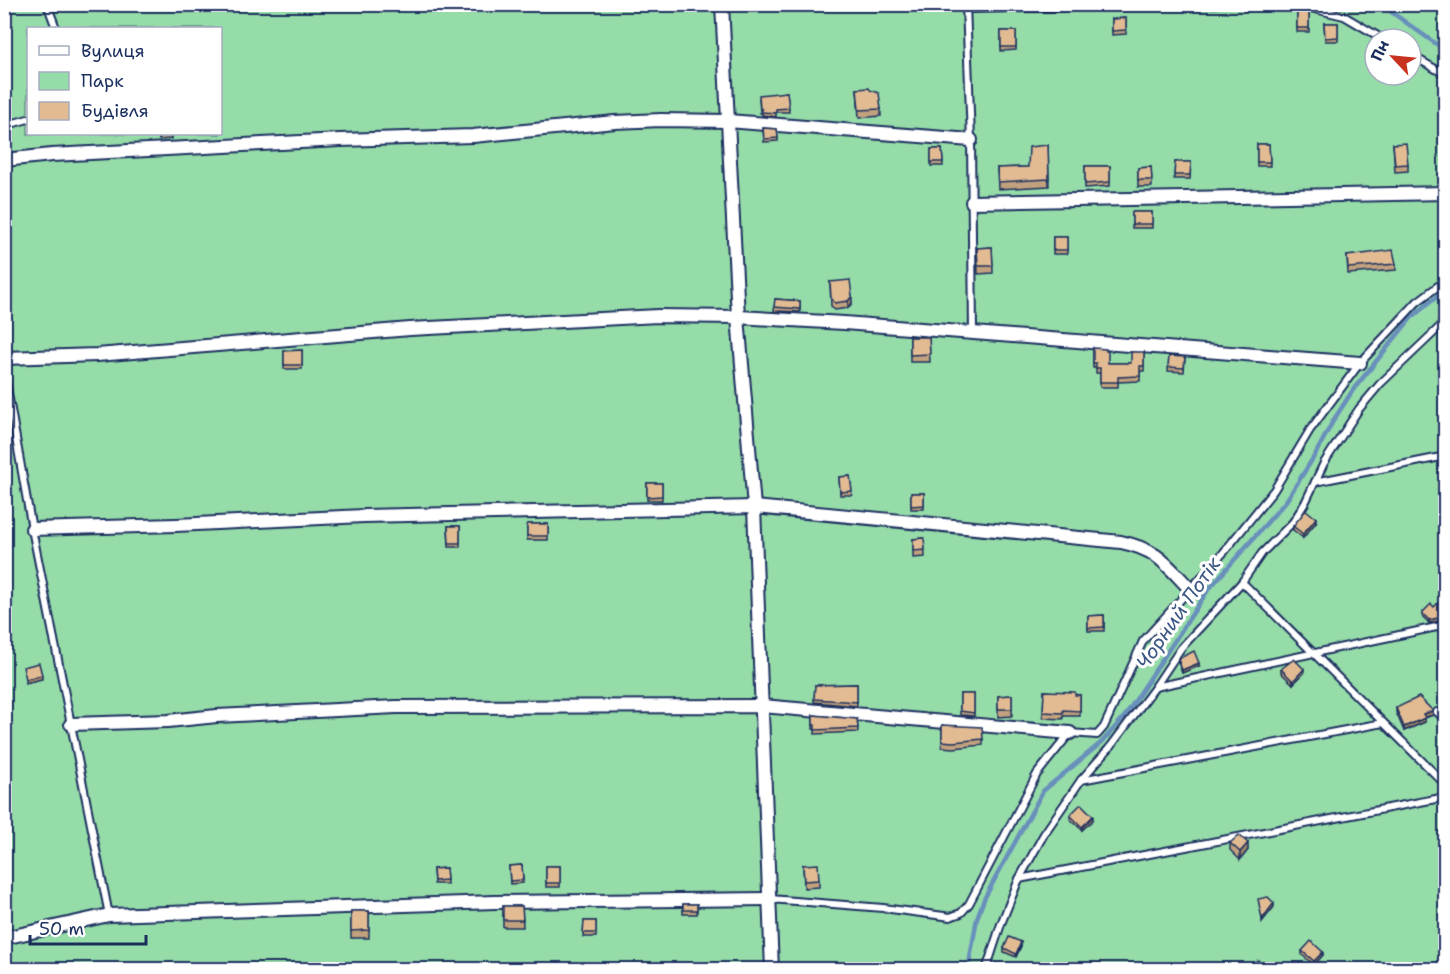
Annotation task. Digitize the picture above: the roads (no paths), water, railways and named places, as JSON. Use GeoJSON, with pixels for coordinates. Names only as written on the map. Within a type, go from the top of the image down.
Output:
{"type":"FeatureCollection","features":[{"type":"Feature","properties":{"kind":"street"},"geometry":{"type":"LineString","coordinates":[[722,4],[738,317],[754,507],[772,969]]}},
{"type":"Feature","properties":{"kind":"street"},"geometry":{"type":"LineString","coordinates":[[4,160],[52,155],[340,140],[472,136],[615,122],[728,121],[971,140]]}},
{"type":"Feature","properties":{"kind":"street"},"geometry":{"type":"LineString","coordinates":[[972,202],[1446,193]]}},
{"type":"Feature","properties":{"kind":"street"},"geometry":{"type":"LineString","coordinates":[[4,358],[97,355],[410,329],[658,316],[738,317],[1360,363]]}},
{"type":"Feature","properties":{"kind":"street"},"geometry":{"type":"LineString","coordinates":[[32,529],[364,516],[754,507],[1121,542],[1148,550],[1160,558],[1190,589]]}},
{"type":"Feature","properties":{"kind":"street"},"geometry":{"type":"LineString","coordinates":[[70,724],[168,721],[217,716],[396,707],[762,706],[1070,733]]}},
{"type":"Feature","properties":{"kind":"street"},"geometry":{"type":"LineString","coordinates":[[4,938],[109,915],[495,902],[769,899]]}},
{"type":"Feature","properties":{"kind":"lane"},"geometry":{"type":"LineString","coordinates":[[46,4],[56,27]]}},
{"type":"Feature","properties":{"kind":"lane"},"geometry":{"type":"LineString","coordinates":[[973,333],[967,7],[1215,4]]}},
{"type":"Feature","properties":{"kind":"lane"},"geometry":{"type":"LineString","coordinates":[[1294,4],[1344,16],[1363,27]]}},
{"type":"Feature","properties":{"kind":"lane"},"geometry":{"type":"LineString","coordinates":[[1423,62],[1446,75]]}},
{"type":"Feature","properties":{"kind":"lane"},"geometry":{"type":"LineString","coordinates":[[4,126],[27,119]]}},
{"type":"Feature","properties":{"kind":"lane"},"geometry":{"type":"LineString","coordinates":[[769,899],[883,908],[950,917],[961,913],[969,904],[994,859],[1037,774],[1070,733],[1097,735],[1104,727],[1143,640],[1224,552],[1274,490],[1310,430],[1360,363],[1417,302],[1446,280]]}},
{"type":"Feature","properties":{"kind":"lane"},"geometry":{"type":"LineString","coordinates":[[986,969],[1001,924],[1020,879],[1044,834],[1081,780],[1111,746],[1181,648],[1242,582],[1262,553],[1293,522],[1324,463],[1359,409],[1380,384],[1446,321]]}},
{"type":"Feature","properties":{"kind":"lane"},"geometry":{"type":"LineString","coordinates":[[4,370],[32,529],[109,915]]}},
{"type":"Feature","properties":{"kind":"lane"},"geometry":{"type":"LineString","coordinates":[[1315,482],[1446,456]]}},
{"type":"Feature","properties":{"kind":"lane"},"geometry":{"type":"LineString","coordinates":[[1242,582],[1446,785]]}},
{"type":"Feature","properties":{"kind":"lane"},"geometry":{"type":"LineString","coordinates":[[1155,687],[1313,652],[1446,626]]}},
{"type":"Feature","properties":{"kind":"lane"},"geometry":{"type":"LineString","coordinates":[[1437,712],[1446,720]]}},
{"type":"Feature","properties":{"kind":"lane"},"geometry":{"type":"LineString","coordinates":[[1081,780],[1383,723]]}},
{"type":"Feature","properties":{"kind":"lane"},"geometry":{"type":"LineString","coordinates":[[1020,879],[1446,797]]}},
{"type":"Feature","properties":{"kind":"lane"},"geometry":{"type":"LineString","coordinates":[[1424,969],[1446,965]]}},
{"type":"Feature","properties":{"kind":"waterway"},"geometry":{"type":"LineString","coordinates":[[1378,4],[1446,51]]}},
{"type":"Feature","properties":{"kind":"waterway","name":"Чорний Потік"},"geometry":{"type":"LineString","coordinates":[[968,970],[977,918],[984,899],[1043,791],[1102,742],[1125,716],[1208,590],[1286,501],[1353,390],[1411,318],[1446,289]]}}]}
